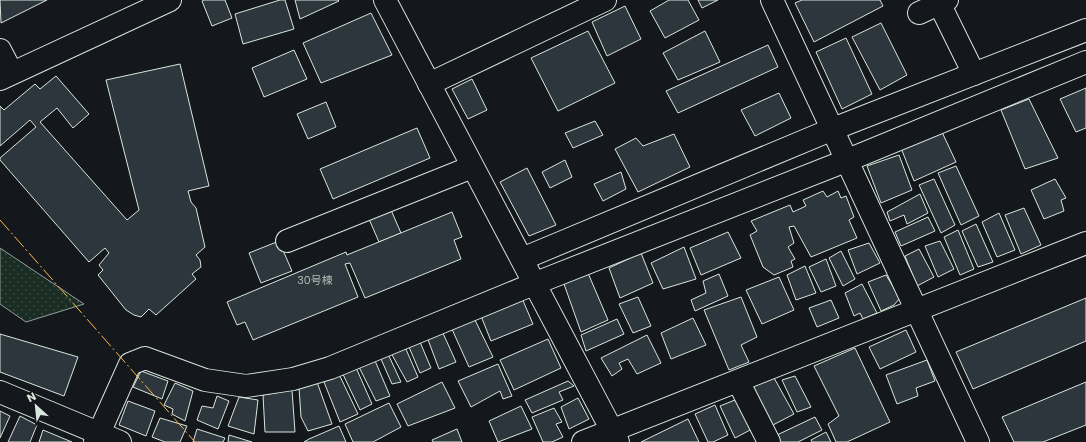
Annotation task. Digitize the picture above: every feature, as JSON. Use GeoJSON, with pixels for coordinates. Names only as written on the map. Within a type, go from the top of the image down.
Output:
{"type":"FeatureCollection","features":[{"type":"Feature","properties":{"kind":"street"},"geometry":{"type":"LineString","coordinates":[[0,50],[6,76],[170,0]]}},
{"type":"Feature","properties":{"kind":"street"},"geometry":{"type":"LineString","coordinates":[[385,0],[472,167],[536,283],[615,436]]}},
{"type":"Feature","properties":{"kind":"street"},"geometry":{"type":"LineString","coordinates":[[429,84],[605,0]]}},
{"type":"Feature","properties":{"kind":"street"},"geometry":{"type":"LineString","coordinates":[[772,0],[848,160],[978,442]]}},
{"type":"Feature","properties":{"kind":"street"},"geometry":{"type":"LineString","coordinates":[[919,13],[943,2],[974,74]]}},
{"type":"Feature","properties":{"kind":"street"},"geometry":{"type":"LineString","coordinates":[[522,259],[833,129],[1086,30]]}},
{"type":"Feature","properties":{"kind":"street"},"geometry":{"type":"LineString","coordinates":[[97,438],[130,364],[145,358],[205,380],[246,386],[294,379],[330,368],[536,283],[848,160],[1086,62]]}},
{"type":"Feature","properties":{"kind":"street"},"geometry":{"type":"LineString","coordinates":[[287,241],[472,167]]}},
{"type":"Feature","properties":{"kind":"street"},"geometry":{"type":"LineString","coordinates":[[583,442],[615,436],[738,381],[1086,243]]}},
{"type":"Feature","properties":{"kind":"street"},"geometry":{"type":"LineString","coordinates":[[738,381],[769,442]]}},
{"type":"Feature","properties":{"kind":"street"},"geometry":{"type":"LineString","coordinates":[[0,392],[97,438],[120,442]]}},
{"type":"Feature","properties":{"kind":"green space"},"geometry":{"type":"Polygon","coordinates":[[[0,248],[84,304],[26,322],[0,304],[0,248]]]}},
{"type":"Feature","properties":{"kind":"building"},"geometry":{"type":"Polygon","coordinates":[[[0,0],[47,0],[1,23],[0,0]]]}},
{"type":"Feature","properties":{"kind":"building"},"geometry":{"type":"Polygon","coordinates":[[[225,0],[232,18],[212,26],[202,1],[225,0]]]}},
{"type":"Feature","properties":{"kind":"building"},"geometry":{"type":"Polygon","coordinates":[[[280,0],[285,0],[294,29],[243,44],[235,14],[280,0]]]}},
{"type":"Feature","properties":{"kind":"building"},"geometry":{"type":"Polygon","coordinates":[[[295,0],[338,0],[339,1],[300,19],[295,0]]]}},
{"type":"Feature","properties":{"kind":"building"},"geometry":{"type":"Polygon","coordinates":[[[669,0],[688,0],[699,20],[665,38],[650,11],[669,0]]]}},
{"type":"Feature","properties":{"kind":"building"},"geometry":{"type":"Polygon","coordinates":[[[698,0],[718,0],[702,8],[698,0]]]}},
{"type":"Feature","properties":{"kind":"building"},"geometry":{"type":"Polygon","coordinates":[[[802,0],[880,0],[883,6],[814,42],[795,3],[802,0]]]}},
{"type":"Feature","properties":{"kind":"building"},"geometry":{"type":"Polygon","coordinates":[[[625,6],[641,39],[607,56],[592,22],[625,6]]]}},
{"type":"Feature","properties":{"kind":"building"},"geometry":{"type":"Polygon","coordinates":[[[371,13],[392,55],[321,83],[303,43],[371,13]]]}},
{"type":"Feature","properties":{"kind":"building"},"geometry":{"type":"Polygon","coordinates":[[[881,23],[907,75],[880,90],[852,37],[881,23]]]}},
{"type":"Feature","properties":{"kind":"building"},"geometry":{"type":"Polygon","coordinates":[[[588,31],[615,83],[558,111],[531,58],[588,31]]]}},
{"type":"Feature","properties":{"kind":"building"},"geometry":{"type":"Polygon","coordinates":[[[705,31],[720,62],[678,80],[663,53],[705,31]]]}},
{"type":"Feature","properties":{"kind":"building"},"geometry":{"type":"Polygon","coordinates":[[[846,38],[872,94],[842,109],[816,52],[846,38]]]}},
{"type":"Feature","properties":{"kind":"building"},"geometry":{"type":"Polygon","coordinates":[[[768,45],[778,67],[678,113],[666,91],[768,45]]]}},
{"type":"Feature","properties":{"kind":"building"},"geometry":{"type":"Polygon","coordinates":[[[294,50],[307,79],[264,97],[252,68],[294,50]]]}},
{"type":"Feature","properties":{"kind":"building"},"geometry":{"type":"Polygon","coordinates":[[[180,64],[209,186],[188,191],[191,202],[196,208],[205,247],[196,255],[200,260],[201,267],[192,274],[196,279],[156,315],[149,309],[141,317],[126,310],[98,275],[103,270],[99,265],[109,253],[105,248],[89,262],[0,160],[0,158],[36,127],[30,120],[0,146],[0,106],[4,110],[35,84],[40,89],[56,76],[89,114],[73,128],[57,108],[40,122],[127,220],[139,210],[106,80],[180,64]]]}},
{"type":"Feature","properties":{"kind":"building"},"geometry":{"type":"Polygon","coordinates":[[[472,79],[487,110],[468,119],[452,89],[472,79]]]}},
{"type":"Feature","properties":{"kind":"building"},"geometry":{"type":"Polygon","coordinates":[[[1086,88],[1086,128],[1076,132],[1060,99],[1086,88]]]}},
{"type":"Feature","properties":{"kind":"building"},"geometry":{"type":"Polygon","coordinates":[[[779,93],[791,118],[755,136],[741,110],[779,93]]]}},
{"type":"Feature","properties":{"kind":"building"},"geometry":{"type":"Polygon","coordinates":[[[1029,99],[1058,158],[1025,169],[1001,110],[1029,99]]]}},
{"type":"Feature","properties":{"kind":"building"},"geometry":{"type":"Polygon","coordinates":[[[326,102],[336,127],[308,139],[297,114],[326,102]]]}},
{"type":"Feature","properties":{"kind":"building"},"geometry":{"type":"Polygon","coordinates":[[[595,121],[603,135],[573,148],[565,133],[595,121]]]}},
{"type":"Feature","properties":{"kind":"building"},"geometry":{"type":"Polygon","coordinates":[[[417,128],[430,158],[333,199],[320,169],[417,128]]]}},
{"type":"Feature","properties":{"kind":"building"},"geometry":{"type":"Polygon","coordinates":[[[941,130],[956,162],[914,181],[901,148],[941,130]]]}},
{"type":"Feature","properties":{"kind":"building"},"geometry":{"type":"Polygon","coordinates":[[[674,134],[690,167],[638,192],[615,149],[636,138],[643,146],[674,134]]]}},
{"type":"Feature","properties":{"kind":"building"},"geometry":{"type":"Polygon","coordinates":[[[899,155],[912,190],[881,203],[867,166],[899,155]]]}},
{"type":"Feature","properties":{"kind":"building"},"geometry":{"type":"Polygon","coordinates":[[[565,160],[572,177],[550,188],[542,172],[565,160]]]}},
{"type":"Feature","properties":{"kind":"building"},"geometry":{"type":"Polygon","coordinates":[[[956,166],[979,216],[961,225],[938,173],[956,166]]]}},
{"type":"Feature","properties":{"kind":"building"},"geometry":{"type":"Polygon","coordinates":[[[527,168],[556,225],[529,236],[500,182],[527,168]]]}},
{"type":"Feature","properties":{"kind":"building"},"geometry":{"type":"Polygon","coordinates":[[[621,172],[626,189],[603,201],[594,184],[621,172]]]}},
{"type":"Feature","properties":{"kind":"building"},"geometry":{"type":"Polygon","coordinates":[[[934,179],[955,225],[941,233],[919,185],[934,179]]]}},
{"type":"Feature","properties":{"kind":"building"},"geometry":{"type":"Polygon","coordinates":[[[1055,179],[1066,198],[1061,200],[1064,211],[1044,219],[1031,190],[1055,179]]]}},
{"type":"Feature","properties":{"kind":"building"},"geometry":{"type":"Polygon","coordinates":[[[823,191],[827,197],[838,191],[841,198],[846,196],[854,217],[849,220],[857,238],[811,257],[794,226],[789,227],[794,243],[788,247],[795,259],[791,261],[793,267],[774,275],[763,267],[750,235],[757,231],[751,221],[790,205],[793,212],[806,206],[803,200],[823,191]]]}},
{"type":"Feature","properties":{"kind":"building"},"geometry":{"type":"Polygon","coordinates":[[[920,194],[928,213],[907,224],[904,215],[890,221],[887,212],[920,194]]]}},
{"type":"Feature","properties":{"kind":"building"},"geometry":{"type":"Polygon","coordinates":[[[1024,208],[1041,245],[1021,254],[1005,215],[1024,208]]]}},
{"type":"Feature","properties":{"kind":"building"},"geometry":{"type":"Polygon","coordinates":[[[391,210],[401,233],[379,242],[369,219],[391,210]]]}},
{"type":"Feature","properties":{"kind":"building"},"geometry":{"type":"Polygon","coordinates":[[[452,212],[462,237],[454,240],[461,259],[365,298],[350,263],[345,264],[358,297],[253,340],[245,322],[237,325],[227,302],[346,252],[347,255],[452,212]]]}},
{"type":"Feature","properties":{"kind":"building"},"geometry":{"type":"Polygon","coordinates":[[[999,213],[1015,250],[997,257],[982,222],[999,213]]]}},
{"type":"Feature","properties":{"kind":"building"},"geometry":{"type":"Polygon","coordinates":[[[928,217],[935,231],[901,246],[895,232],[928,217]]]}},
{"type":"Feature","properties":{"kind":"building"},"geometry":{"type":"Polygon","coordinates":[[[976,224],[993,262],[978,267],[962,231],[976,224]]]}},
{"type":"Feature","properties":{"kind":"building"},"geometry":{"type":"Polygon","coordinates":[[[958,230],[974,269],[960,275],[944,237],[958,230]]]}},
{"type":"Feature","properties":{"kind":"building"},"geometry":{"type":"Polygon","coordinates":[[[728,232],[741,258],[701,275],[690,248],[728,232]]]}},
{"type":"Feature","properties":{"kind":"building"},"geometry":{"type":"Polygon","coordinates":[[[279,241],[292,271],[261,283],[249,253],[279,241]]]}},
{"type":"Feature","properties":{"kind":"building"},"geometry":{"type":"Polygon","coordinates":[[[940,241],[954,269],[938,277],[925,246],[940,241]]]}},
{"type":"Feature","properties":{"kind":"building"},"geometry":{"type":"Polygon","coordinates":[[[869,243],[880,263],[857,274],[848,250],[869,243]]]}},
{"type":"Feature","properties":{"kind":"building"},"geometry":{"type":"Polygon","coordinates":[[[684,247],[696,279],[663,289],[651,263],[684,247]]]}},
{"type":"Feature","properties":{"kind":"building"},"geometry":{"type":"Polygon","coordinates":[[[919,249],[934,277],[917,286],[905,256],[919,249]]]}},
{"type":"Feature","properties":{"kind":"building"},"geometry":{"type":"Polygon","coordinates":[[[841,251],[855,279],[843,286],[829,258],[841,251]]]}},
{"type":"Feature","properties":{"kind":"building"},"geometry":{"type":"Polygon","coordinates":[[[641,253],[653,283],[620,298],[609,268],[641,253]]]}},
{"type":"Feature","properties":{"kind":"building"},"geometry":{"type":"Polygon","coordinates":[[[826,259],[836,286],[821,292],[809,267],[826,259]]]}},
{"type":"Feature","properties":{"kind":"building"},"geometry":{"type":"Polygon","coordinates":[[[805,266],[816,293],[796,300],[787,275],[805,266]]]}},
{"type":"Feature","properties":{"kind":"building"},"geometry":{"type":"Polygon","coordinates":[[[588,273],[608,320],[581,332],[564,284],[588,273]]]}},
{"type":"Feature","properties":{"kind":"building"},"geometry":{"type":"Polygon","coordinates":[[[719,274],[728,296],[695,311],[691,300],[706,293],[703,281],[719,274]]]}},
{"type":"Feature","properties":{"kind":"building"},"geometry":{"type":"Polygon","coordinates":[[[886,275],[900,298],[894,305],[881,311],[868,282],[886,275]]]}},
{"type":"Feature","properties":{"kind":"building"},"geometry":{"type":"Polygon","coordinates":[[[779,277],[794,310],[762,324],[746,290],[779,277]]]}},
{"type":"Feature","properties":{"kind":"building"},"geometry":{"type":"Polygon","coordinates":[[[862,284],[877,313],[863,319],[860,313],[854,316],[845,293],[862,284]]]}},
{"type":"Feature","properties":{"kind":"building"},"geometry":{"type":"Polygon","coordinates":[[[521,296],[533,324],[491,341],[481,316],[521,296]]]}},
{"type":"Feature","properties":{"kind":"building"},"geometry":{"type":"Polygon","coordinates":[[[638,297],[651,326],[633,333],[619,304],[638,297]]]}},
{"type":"Feature","properties":{"kind":"building"},"geometry":{"type":"Polygon","coordinates":[[[741,297],[757,337],[741,345],[749,362],[729,370],[704,310],[741,297]]]}},
{"type":"Feature","properties":{"kind":"building"},"geometry":{"type":"Polygon","coordinates":[[[1086,298],[1086,341],[973,389],[956,352],[1086,298]]]}},
{"type":"Feature","properties":{"kind":"building"},"geometry":{"type":"Polygon","coordinates":[[[831,300],[839,318],[817,327],[809,308],[831,300]]]}},
{"type":"Feature","properties":{"kind":"building"},"geometry":{"type":"Polygon","coordinates":[[[474,318],[493,357],[469,367],[451,327],[474,318]]]}},
{"type":"Feature","properties":{"kind":"building"},"geometry":{"type":"Polygon","coordinates":[[[693,318],[706,345],[671,359],[661,333],[693,318]]]}},
{"type":"Feature","properties":{"kind":"building"},"geometry":{"type":"Polygon","coordinates":[[[617,319],[624,334],[586,351],[581,335],[617,319]]]}},
{"type":"Feature","properties":{"kind":"building"},"geometry":{"type":"Polygon","coordinates":[[[906,330],[916,352],[880,369],[869,347],[906,330]]]}},
{"type":"Feature","properties":{"kind":"building"},"geometry":{"type":"Polygon","coordinates":[[[442,331],[456,362],[439,369],[427,337],[442,331]]]}},
{"type":"Feature","properties":{"kind":"building"},"geometry":{"type":"Polygon","coordinates":[[[0,334],[78,357],[64,396],[0,372],[0,334]]]}},
{"type":"Feature","properties":{"kind":"building"},"geometry":{"type":"Polygon","coordinates":[[[647,335],[661,363],[637,374],[628,359],[619,363],[622,369],[612,376],[601,358],[647,335]]]}},
{"type":"Feature","properties":{"kind":"building"},"geometry":{"type":"Polygon","coordinates":[[[548,339],[561,368],[514,390],[500,360],[548,339]]]}},
{"type":"Feature","properties":{"kind":"building"},"geometry":{"type":"Polygon","coordinates":[[[420,342],[431,368],[420,373],[409,347],[420,342]]]}},
{"type":"Feature","properties":{"kind":"building"},"geometry":{"type":"Polygon","coordinates":[[[405,347],[418,377],[407,382],[391,353],[405,347]]]}},
{"type":"Feature","properties":{"kind":"building"},"geometry":{"type":"Polygon","coordinates":[[[855,348],[890,422],[847,442],[836,442],[828,424],[839,416],[814,366],[855,348]]]}},
{"type":"Feature","properties":{"kind":"building"},"geometry":{"type":"Polygon","coordinates":[[[388,354],[401,382],[392,384],[381,359],[388,354]]]}},
{"type":"Feature","properties":{"kind":"building"},"geometry":{"type":"Polygon","coordinates":[[[373,356],[390,396],[376,401],[357,363],[373,356]]]}},
{"type":"Feature","properties":{"kind":"building"},"geometry":{"type":"Polygon","coordinates":[[[927,360],[935,381],[916,388],[918,396],[897,404],[886,375],[927,360]]]}},
{"type":"Feature","properties":{"kind":"building"},"geometry":{"type":"Polygon","coordinates":[[[354,363],[372,404],[360,410],[340,368],[354,363]]]}},
{"type":"Feature","properties":{"kind":"building"},"geometry":{"type":"Polygon","coordinates":[[[498,364],[512,396],[503,399],[500,391],[471,407],[458,381],[498,364]]]}},
{"type":"Feature","properties":{"kind":"building"},"geometry":{"type":"Polygon","coordinates":[[[337,370],[358,414],[340,422],[322,377],[337,370]]]}},
{"type":"Feature","properties":{"kind":"building"},"geometry":{"type":"Polygon","coordinates":[[[141,371],[168,381],[162,399],[133,387],[141,371]]]}},
{"type":"Feature","properties":{"kind":"building"},"geometry":{"type":"Polygon","coordinates":[[[773,376],[794,414],[771,426],[749,384],[773,376]]]}},
{"type":"Feature","properties":{"kind":"building"},"geometry":{"type":"Polygon","coordinates":[[[795,376],[811,407],[797,412],[782,380],[795,376]]]}},
{"type":"Feature","properties":{"kind":"building"},"geometry":{"type":"Polygon","coordinates":[[[568,381],[574,386],[559,392],[563,400],[532,413],[525,400],[568,381]]]}},
{"type":"Feature","properties":{"kind":"building"},"geometry":{"type":"Polygon","coordinates":[[[317,382],[332,424],[308,431],[301,417],[299,388],[317,382]]]}},
{"type":"Feature","properties":{"kind":"building"},"geometry":{"type":"Polygon","coordinates":[[[442,382],[455,408],[408,426],[397,404],[442,382]]]}},
{"type":"Feature","properties":{"kind":"building"},"geometry":{"type":"Polygon","coordinates":[[[1086,382],[1086,425],[1043,442],[1014,442],[1002,417],[1086,382]]]}},
{"type":"Feature","properties":{"kind":"building"},"geometry":{"type":"Polygon","coordinates":[[[175,383],[193,391],[185,421],[172,414],[173,409],[164,405],[175,383]]]}},
{"type":"Feature","properties":{"kind":"building"},"geometry":{"type":"Polygon","coordinates":[[[292,390],[295,432],[265,432],[263,395],[292,390]]]}},
{"type":"Feature","properties":{"kind":"building"},"geometry":{"type":"Polygon","coordinates":[[[217,396],[229,401],[218,429],[197,420],[202,406],[213,408],[217,396]]]}},
{"type":"Feature","properties":{"kind":"building"},"geometry":{"type":"Polygon","coordinates":[[[239,397],[258,400],[254,434],[228,426],[239,397]]]}},
{"type":"Feature","properties":{"kind":"building"},"geometry":{"type":"Polygon","coordinates":[[[578,398],[589,419],[569,429],[561,407],[578,398]]]}},
{"type":"Feature","properties":{"kind":"building"},"geometry":{"type":"Polygon","coordinates":[[[735,400],[752,429],[735,438],[720,406],[735,400]]]}},
{"type":"Feature","properties":{"kind":"building"},"geometry":{"type":"Polygon","coordinates":[[[128,401],[155,411],[146,436],[119,425],[128,401]]]}},
{"type":"Feature","properties":{"kind":"building"},"geometry":{"type":"Polygon","coordinates":[[[389,403],[401,427],[373,442],[353,442],[345,424],[389,403]]]}},
{"type":"Feature","properties":{"kind":"building"},"geometry":{"type":"Polygon","coordinates":[[[715,405],[728,435],[713,442],[708,442],[695,414],[715,405]]]}},
{"type":"Feature","properties":{"kind":"building"},"geometry":{"type":"Polygon","coordinates":[[[521,406],[532,429],[498,442],[489,421],[521,406]]]}},
{"type":"Feature","properties":{"kind":"building"},"geometry":{"type":"Polygon","coordinates":[[[554,408],[562,422],[556,424],[563,437],[552,442],[543,442],[532,417],[554,408]]]}},
{"type":"Feature","properties":{"kind":"building"},"geometry":{"type":"Polygon","coordinates":[[[0,411],[10,416],[0,438],[0,411]]]}},
{"type":"Feature","properties":{"kind":"building"},"geometry":{"type":"Polygon","coordinates":[[[20,416],[37,425],[30,442],[8,442],[20,416]]]}},
{"type":"Feature","properties":{"kind":"building"},"geometry":{"type":"Polygon","coordinates":[[[815,417],[822,430],[798,442],[780,442],[777,435],[815,417]]]}},
{"type":"Feature","properties":{"kind":"building"},"geometry":{"type":"Polygon","coordinates":[[[160,418],[187,426],[180,442],[165,442],[152,437],[160,418]]]}},
{"type":"Feature","properties":{"kind":"building"},"geometry":{"type":"Polygon","coordinates":[[[688,419],[699,442],[641,442],[688,419]]]}},
{"type":"Feature","properties":{"kind":"building"},"geometry":{"type":"Polygon","coordinates":[[[339,426],[346,442],[304,442],[309,439],[339,426]]]}},
{"type":"Feature","properties":{"kind":"building"},"geometry":{"type":"Polygon","coordinates":[[[197,429],[225,438],[223,442],[193,442],[197,429]]]}},
{"type":"Feature","properties":{"kind":"building"},"geometry":{"type":"Polygon","coordinates":[[[457,429],[462,442],[433,442],[432,440],[457,429]]]}},
{"type":"Feature","properties":{"kind":"building"},"geometry":{"type":"Polygon","coordinates":[[[43,430],[72,442],[39,442],[43,430]]]}},
{"type":"Feature","properties":{"kind":"building"},"geometry":{"type":"Polygon","coordinates":[[[826,432],[831,442],[812,442],[811,440],[826,432]]]}},
{"type":"Feature","properties":{"kind":"building"},"geometry":{"type":"Polygon","coordinates":[[[229,435],[252,442],[228,442],[229,435]]]}},
{"type":"Feature","properties":{"kind":"power"},"geometry":{"type":"LineString","coordinates":[[0,220],[195,442]]}}]}
